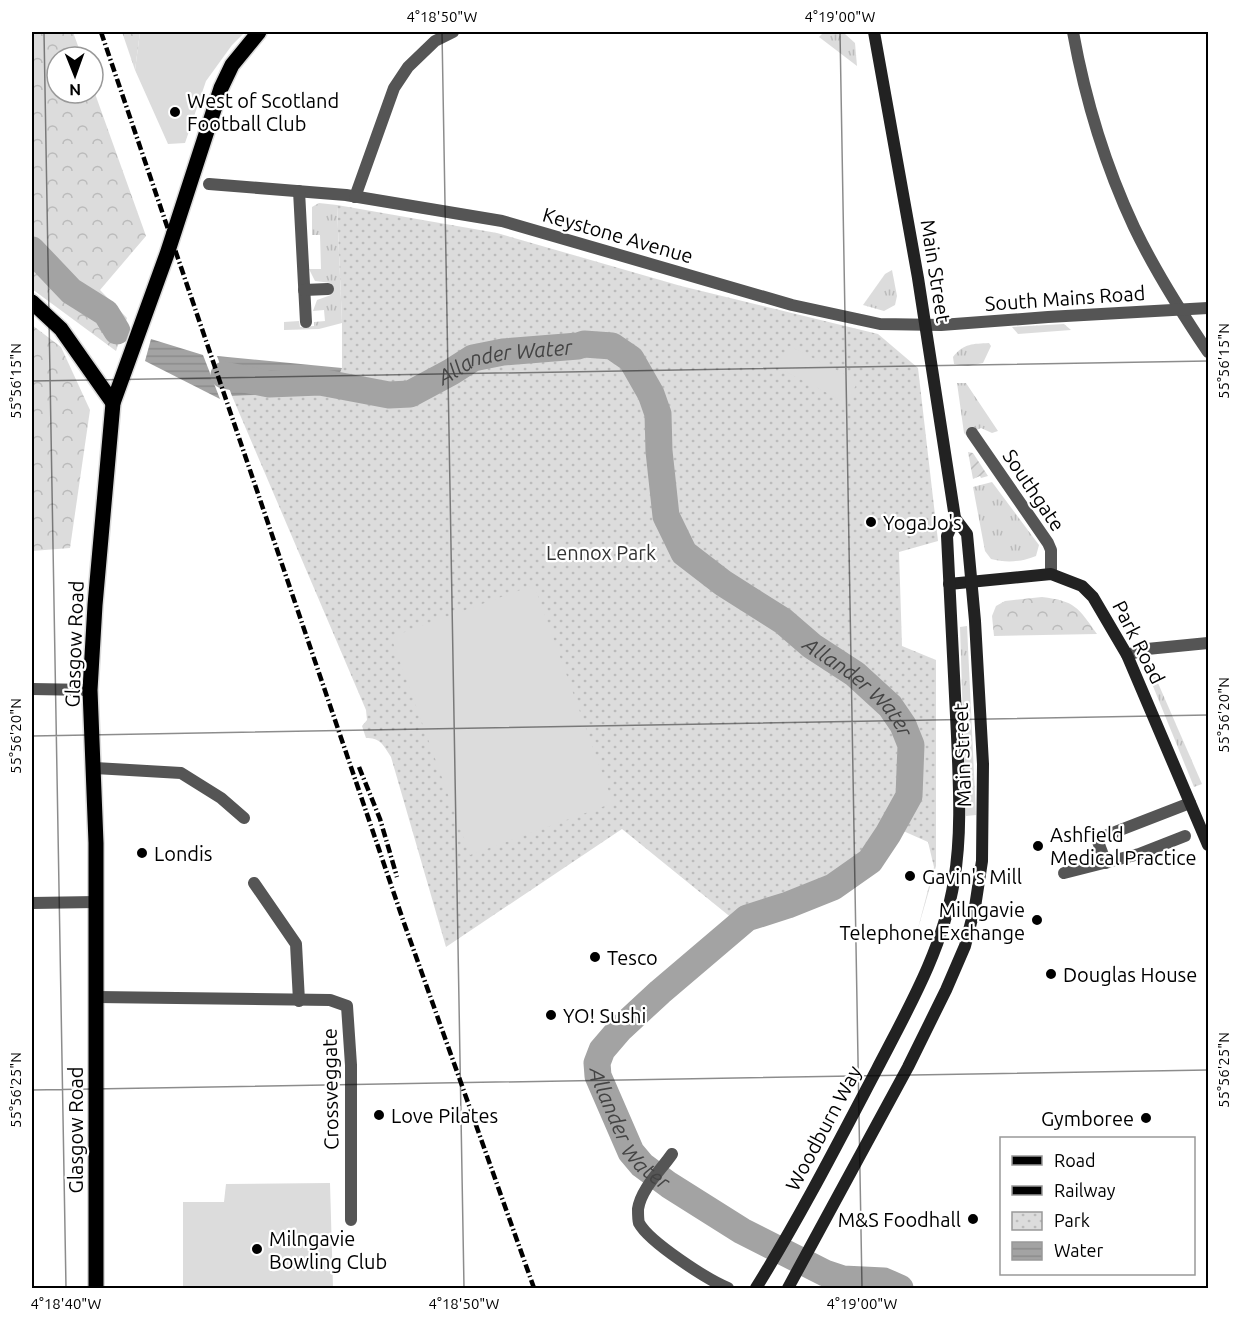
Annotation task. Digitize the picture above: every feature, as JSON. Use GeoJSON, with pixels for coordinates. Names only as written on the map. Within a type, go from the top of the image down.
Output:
{"type":"FeatureCollection","features":[{"type":"Feature","properties":{"kind":"main road","name":"Glasgow Road"},"geometry":{"type":"LineString","coordinates":[[96,1288],[95,768],[90,690],[94,605],[112,403],[167,254],[221,88],[231,65],[259,32]]}},
{"type":"Feature","properties":{"kind":"main road","name":"Main Street"},"geometry":{"type":"LineString","coordinates":[[790,1284],[903,1076],[946,990],[969,933],[982,861],[983,764],[967,534],[955,518],[918,278],[874,32]]}},
{"type":"Feature","properties":{"kind":"main road"},"geometry":{"type":"LineString","coordinates":[[32,302],[61,329],[112,403]]}},
{"type":"Feature","properties":{"kind":"main road","name":"Main Street"},"geometry":{"type":"LineString","coordinates":[[921,983],[941,935],[948,908],[954,881],[958,836],[958,764],[947,536],[955,518]]}},
{"type":"Feature","properties":{"kind":"main road","name":"Park Road"},"geometry":{"type":"LineString","coordinates":[[949,584],[1051,574],[1082,586],[1093,597],[1127,655],[1209,845]]}},
{"type":"Feature","properties":{"kind":"main road","name":"Woodburn Way"},"geometry":{"type":"LineString","coordinates":[[756,1288],[850,1121],[921,983]]}},
{"type":"Feature","properties":{"kind":"street"},"geometry":{"type":"LineString","coordinates":[[355,197],[394,88],[408,67],[428,47],[453,32]]}},
{"type":"Feature","properties":{"kind":"street"},"geometry":{"type":"LineString","coordinates":[[1073,32],[1081,75],[1107,162],[1134,227],[1168,291],[1209,352]]}},
{"type":"Feature","properties":{"kind":"street","name":"Keystone Avenue"},"geometry":{"type":"LineString","coordinates":[[209,184],[355,197],[502,222],[814,310],[880,324],[924,325]]}},
{"type":"Feature","properties":{"kind":"street"},"geometry":{"type":"LineString","coordinates":[[299,191],[306,322]]}},
{"type":"Feature","properties":{"kind":"street"},"geometry":{"type":"LineString","coordinates":[[304,290],[328,289]]}},
{"type":"Feature","properties":{"kind":"street","name":"South Mains Road"},"geometry":{"type":"LineString","coordinates":[[924,325],[1209,308]]}},
{"type":"Feature","properties":{"kind":"street","name":"Southgate"},"geometry":{"type":"LineString","coordinates":[[972,433],[1048,543],[1051,550],[1051,574]]}},
{"type":"Feature","properties":{"kind":"street"},"geometry":{"type":"LineString","coordinates":[[1127,655],[1147,649],[1209,643]]}},
{"type":"Feature","properties":{"kind":"street"},"geometry":{"type":"LineString","coordinates":[[32,689],[90,690]]}},
{"type":"Feature","properties":{"kind":"street"},"geometry":{"type":"LineString","coordinates":[[95,768],[181,773],[221,798],[244,818]]}},
{"type":"Feature","properties":{"kind":"street"},"geometry":{"type":"LineString","coordinates":[[1106,863],[1097,839],[1190,803]]}},
{"type":"Feature","properties":{"kind":"street"},"geometry":{"type":"LineString","coordinates":[[1064,873],[1139,854],[1185,836]]}},
{"type":"Feature","properties":{"kind":"street"},"geometry":{"type":"LineString","coordinates":[[254,883],[296,944],[299,1001]]}},
{"type":"Feature","properties":{"kind":"street"},"geometry":{"type":"LineString","coordinates":[[32,903],[96,902]]}},
{"type":"Feature","properties":{"kind":"street","name":"Crossveggate"},"geometry":{"type":"LineString","coordinates":[[97,997],[330,1000],[347,1006],[351,1065],[351,1220]]}},
{"type":"Feature","properties":{"kind":"street"},"geometry":{"type":"LineString","coordinates":[[672,1154],[641,1197],[638,1210],[639,1223],[658,1243],[712,1281],[728,1288]]}},
{"type":"Feature","properties":{"kind":"green space"},"geometry":{"type":"Polygon","coordinates":[[[32,32],[73,32],[78,45],[45,45],[45,105],[99,105],[146,236],[100,290],[127,318],[116,351],[32,289],[32,32]]]}},
{"type":"Feature","properties":{"kind":"green space"},"geometry":{"type":"Polygon","coordinates":[[[122,32],[140,32],[135,70],[122,32]]]}},
{"type":"Feature","properties":{"kind":"green space","name":"West of Scotland Football Club"},"geometry":{"type":"Polygon","coordinates":[[[140,32],[245,32],[232,45],[206,81],[185,143],[168,144],[135,70],[140,32]]]}},
{"type":"Feature","properties":{"kind":"green space"},"geometry":{"type":"Polygon","coordinates":[[[822,34],[845,34],[855,43],[857,66],[819,37],[822,34]]]}},
{"type":"Feature","properties":{"kind":"green space"},"geometry":{"type":"Polygon","coordinates":[[[319,203],[337,205],[342,323],[319,329],[284,330],[284,322],[299,321],[300,327],[314,326],[314,322],[325,321],[324,310],[313,311],[317,300],[331,295],[331,283],[315,281],[309,269],[321,269],[320,235],[312,235],[312,207],[319,203]]]}},
{"type":"Feature","properties":{"kind":"green space","name":"Lennox Park"},"geometry":{"type":"Polygon","coordinates":[[[337,205],[497,233],[681,286],[878,334],[918,368],[938,541],[899,552],[902,646],[936,660],[936,866],[917,932],[934,867],[928,842],[901,830],[856,885],[733,919],[622,829],[446,947],[391,757],[378,741],[366,738],[362,726],[367,720],[366,710],[232,396],[332,392],[342,368],[337,205]]]}},
{"type":"Feature","properties":{"kind":"green space"},"geometry":{"type":"Polygon","coordinates":[[[892,270],[897,296],[895,305],[884,311],[863,305],[885,274],[892,270]]]}},
{"type":"Feature","properties":{"kind":"green space"},"geometry":{"type":"Polygon","coordinates":[[[1064,324],[1071,330],[1018,334],[1012,327],[1064,324]]]}},
{"type":"Feature","properties":{"kind":"green space"},"geometry":{"type":"Polygon","coordinates":[[[32,325],[61,347],[90,410],[70,548],[32,551],[32,325]]]}},
{"type":"Feature","properties":{"kind":"green space"},"geometry":{"type":"Polygon","coordinates":[[[989,343],[991,346],[983,363],[968,366],[954,364],[953,357],[961,349],[973,344],[989,343]]]}},
{"type":"Feature","properties":{"kind":"green space"},"geometry":{"type":"Polygon","coordinates":[[[789,346],[858,381],[847,403],[778,368],[789,346]]]}},
{"type":"Feature","properties":{"kind":"green space"},"geometry":{"type":"Polygon","coordinates":[[[957,383],[966,383],[998,431],[992,433],[981,428],[966,435],[964,433],[957,383]]]}},
{"type":"Feature","properties":{"kind":"green space"},"geometry":{"type":"Polygon","coordinates":[[[968,452],[973,453],[988,476],[973,479],[968,452]]]}},
{"type":"Feature","properties":{"kind":"green space"},"geometry":{"type":"Polygon","coordinates":[[[992,482],[1039,545],[1036,556],[1020,561],[1002,561],[991,559],[985,551],[973,487],[992,482]]]}},
{"type":"Feature","properties":{"kind":"green space"},"geometry":{"type":"Polygon","coordinates":[[[534,585],[613,803],[470,855],[391,637],[534,585]]]}},
{"type":"Feature","properties":{"kind":"green space"},"geometry":{"type":"Polygon","coordinates":[[[1042,597],[1069,603],[1075,607],[1097,634],[994,636],[992,616],[996,606],[1005,601],[1042,597]]]}},
{"type":"Feature","properties":{"kind":"green space"},"geometry":{"type":"Polygon","coordinates":[[[967,626],[976,815],[966,816],[960,627],[967,626]]]}},
{"type":"Feature","properties":{"kind":"green space"},"geometry":{"type":"Polygon","coordinates":[[[1151,667],[1202,784],[1194,787],[1146,669],[1151,667]]]}},
{"type":"Feature","properties":{"kind":"green space","name":"Milngavie Bowling Club"},"geometry":{"type":"Polygon","coordinates":[[[330,1183],[333,1288],[183,1288],[183,1202],[224,1202],[226,1184],[330,1183]]]}},
{"type":"Feature","properties":{"kind":"water"},"geometry":{"type":"Polygon","coordinates":[[[151,339],[203,355],[220,399],[145,361],[151,339]]]}},
{"type":"Feature","properties":{"kind":"water"},"geometry":{"type":"Polygon","coordinates":[[[217,356],[342,368],[332,392],[232,396],[217,356]]]}},
{"type":"Feature","properties":{"kind":"waterway","name":"Allander Water"},"geometry":{"type":"LineString","coordinates":[[32,250],[71,291],[106,313],[117,331]]}},
{"type":"Feature","properties":{"kind":"waterway","name":"Allander Water"},"geometry":{"type":"LineString","coordinates":[[224,375],[269,384],[320,382],[389,395],[410,394],[473,358],[503,352],[584,344],[612,346],[631,359],[651,394],[658,414],[659,451],[666,516],[684,553],[723,583],[783,621],[812,646],[855,674],[890,706],[903,725],[911,745],[909,796],[870,861],[833,887],[747,918],[620,1029],[602,1050],[597,1063],[598,1076],[631,1152],[642,1165],[669,1185],[742,1231],[825,1273],[843,1279],[884,1281],[900,1288]]}},
{"type":"Feature","properties":{"kind":"railway"},"geometry":{"type":"LineString","coordinates":[[101,32],[403,920],[534,1288]]}},
{"type":"Feature","properties":{"kind":"railway"},"geometry":{"type":"LineString","coordinates":[[359,767],[380,819],[397,877]]}},
{"type":"Feature","properties":{"kind":"place","name":"West of Scotland Football Club"},"geometry":{"type":"Point","coordinates":[175,112]}},
{"type":"Feature","properties":{"kind":"place","name":"YogaJo's"},"geometry":{"type":"Point","coordinates":[871,522]}},
{"type":"Feature","properties":{"kind":"place","name":"Ashfield Medical Practice"},"geometry":{"type":"Point","coordinates":[1038,846]}},
{"type":"Feature","properties":{"kind":"place","name":"Londis"},"geometry":{"type":"Point","coordinates":[142,853]}},
{"type":"Feature","properties":{"kind":"place","name":"Gavin's Mill"},"geometry":{"type":"Point","coordinates":[910,876]}},
{"type":"Feature","properties":{"kind":"place","name":"Milngavie Telephone Exchange"},"geometry":{"type":"Point","coordinates":[1037,920]}},
{"type":"Feature","properties":{"kind":"place","name":"Tesco"},"geometry":{"type":"Point","coordinates":[595,957]}},
{"type":"Feature","properties":{"kind":"place","name":"Douglas House"},"geometry":{"type":"Point","coordinates":[1051,974]}},
{"type":"Feature","properties":{"kind":"place","name":"YO! Sushi"},"geometry":{"type":"Point","coordinates":[551,1015]}},
{"type":"Feature","properties":{"kind":"place","name":"Love Pilates"},"geometry":{"type":"Point","coordinates":[379,1115]}},
{"type":"Feature","properties":{"kind":"place","name":"Gymboree"},"geometry":{"type":"Point","coordinates":[1146,1118]}},
{"type":"Feature","properties":{"kind":"place","name":"M&S Foodhall"},"geometry":{"type":"Point","coordinates":[973,1219]}},
{"type":"Feature","properties":{"kind":"place","name":"Milngavie Bowling Club"},"geometry":{"type":"Point","coordinates":[257,1249]}}]}
